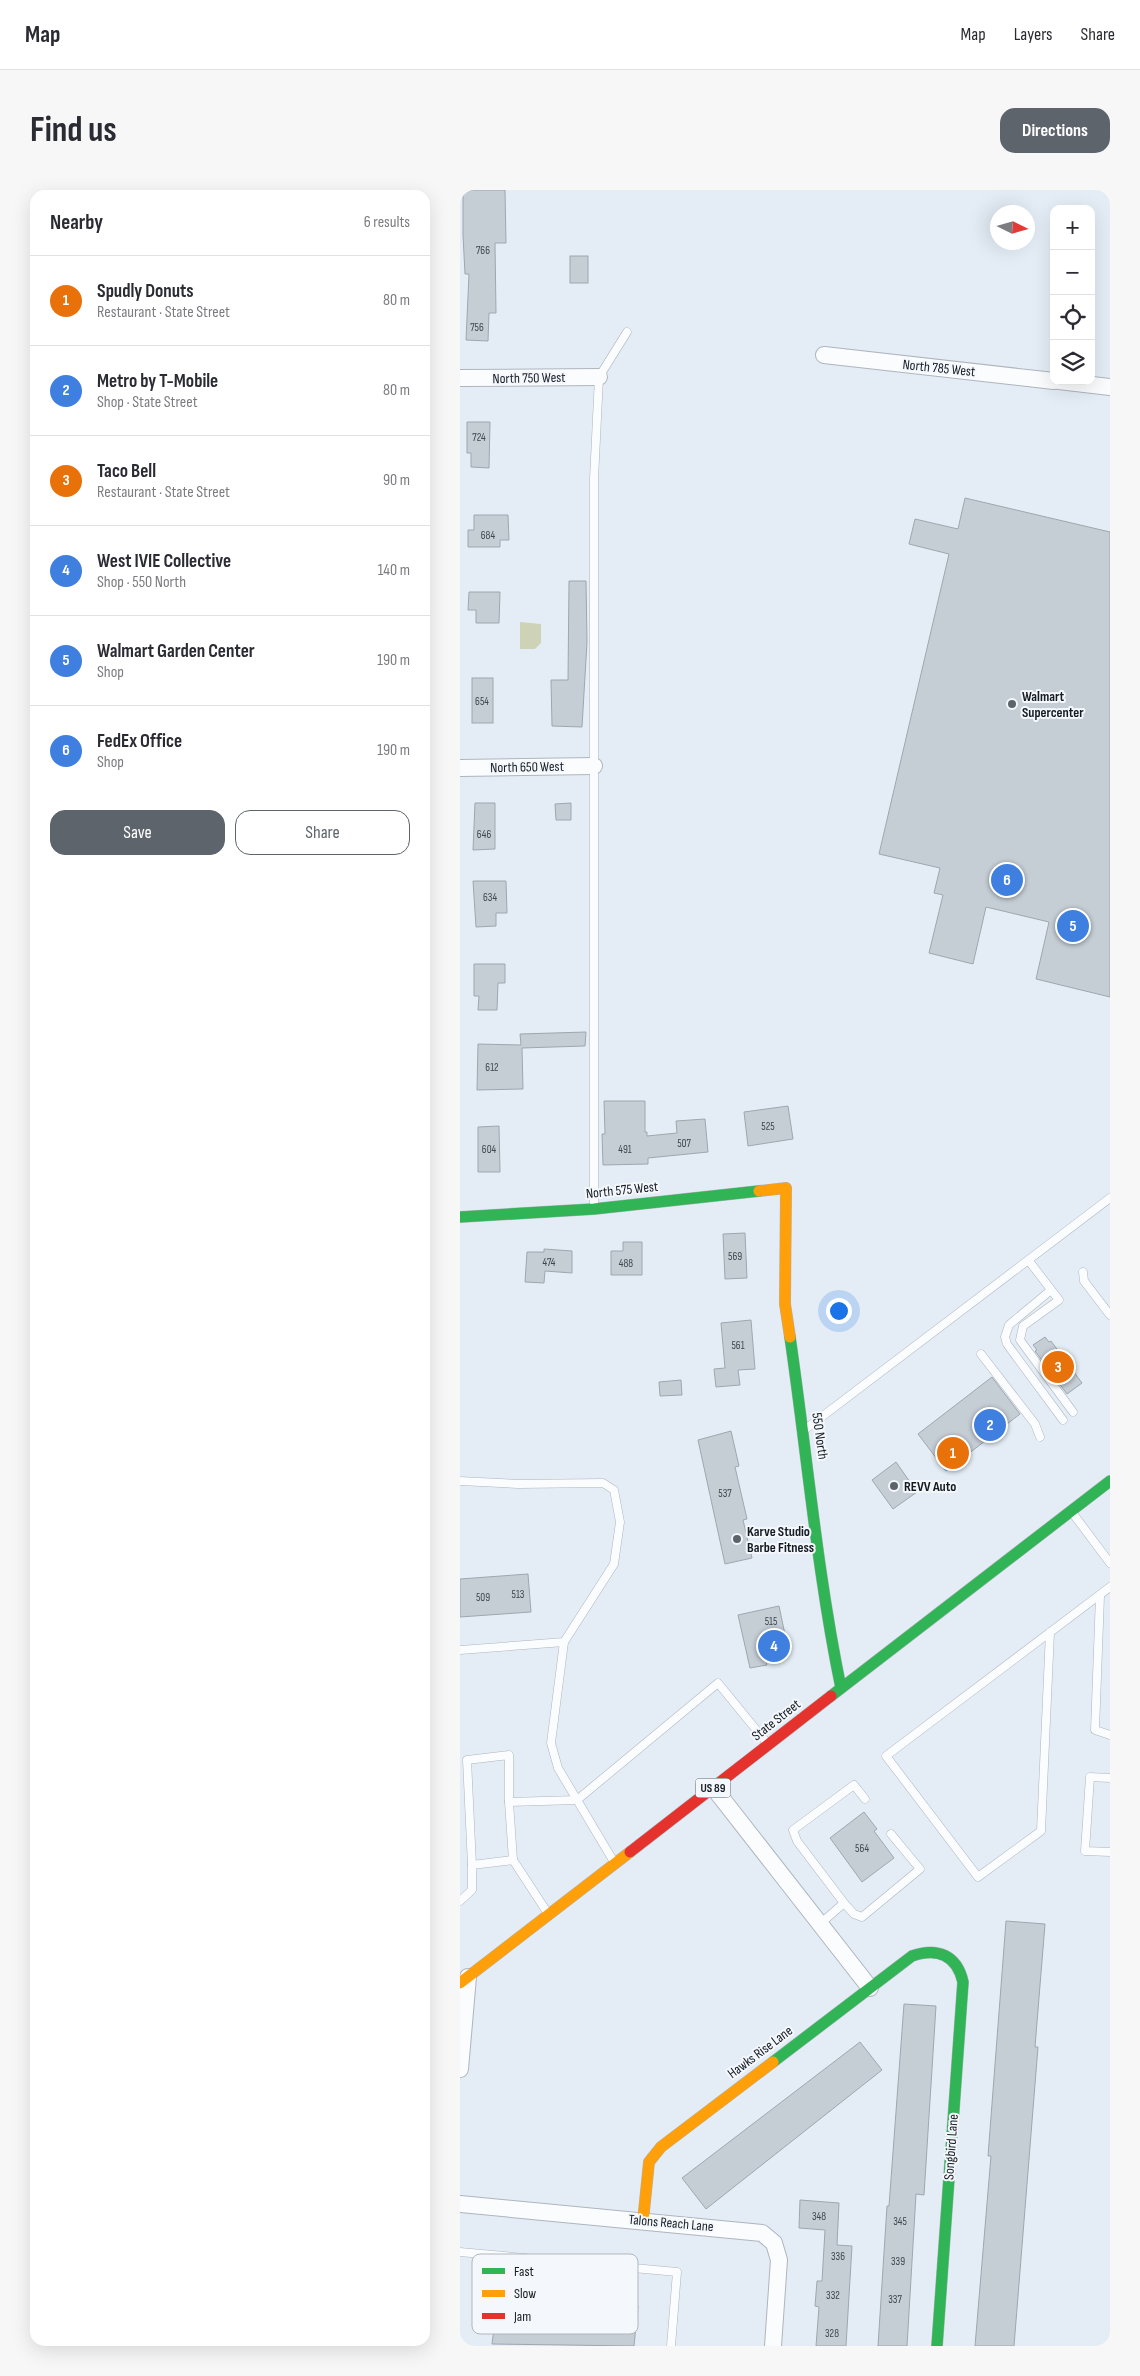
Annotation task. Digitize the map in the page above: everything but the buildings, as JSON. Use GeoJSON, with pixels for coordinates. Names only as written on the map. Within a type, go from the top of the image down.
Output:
{"type":"FeatureCollection","features":[{"type":"Feature","properties":{"kind":"street","name":"North 785 West"},"geometry":{"type":"LineString","coordinates":[[824,355],[1050,381]]}},
{"type":"Feature","properties":{"kind":"street","name":"North 750 West"},"geometry":{"type":"LineString","coordinates":[[460,378],[599,377]]}},
{"type":"Feature","properties":{"kind":"street"},"geometry":{"type":"LineString","coordinates":[[1093,385],[1110,387]]}},
{"type":"Feature","properties":{"kind":"street","name":"North 650 West"},"geometry":{"type":"LineString","coordinates":[[460,768],[594,766]]}},
{"type":"Feature","properties":{"kind":"street","name":"North 575 West"},"geometry":{"type":"LineString","coordinates":[[460,1217],[594,1209],[786,1188]]}},
{"type":"Feature","properties":{"kind":"street","name":"550 North"},"geometry":{"type":"LineString","coordinates":[[786,1188],[785,1304],[804,1431],[828,1625],[841,1688]]}},
{"type":"Feature","properties":{"kind":"street","name":"State Street"},"geometry":{"type":"LineString","coordinates":[[464,1980],[1110,1481]]}},
{"type":"Feature","properties":{"kind":"street"},"geometry":{"type":"LineString","coordinates":[[713,1787],[870,1988]]}},
{"type":"Feature","properties":{"kind":"street","name":"Hawks Rise Lane"},"geometry":{"type":"LineString","coordinates":[[644,2220],[648,2169],[656,2151],[920,1952],[933,1950],[946,1954]]}},
{"type":"Feature","properties":{"kind":"street","name":"Songbird Lane"},"geometry":{"type":"LineString","coordinates":[[937,2346],[963,1982],[959,1968],[946,1954]]}},
{"type":"Feature","properties":{"kind":"street"},"geometry":{"type":"LineString","coordinates":[[460,2070],[464,1980]]}},
{"type":"Feature","properties":{"kind":"street","name":"Talons Reach Lane"},"geometry":{"type":"LineString","coordinates":[[460,2204],[754,2231],[768,2236],[774,2243],[778,2260],[773,2346]]}},
{"type":"Feature","properties":{"kind":"lane"},"geometry":{"type":"LineString","coordinates":[[594,1209],[594,479],[599,377],[627,332]]}},
{"type":"Feature","properties":{"kind":"lane"},"geometry":{"type":"LineString","coordinates":[[804,1431],[1110,1198]]}},
{"type":"Feature","properties":{"kind":"lane"},"geometry":{"type":"LineString","coordinates":[[1029,1261],[1059,1300],[1023,1326],[1019,1336],[1020,1340],[1073,1412]]}},
{"type":"Feature","properties":{"kind":"lane"},"geometry":{"type":"LineString","coordinates":[[1083,1272],[1084,1281],[1110,1315]]}},
{"type":"Feature","properties":{"kind":"lane"},"geometry":{"type":"LineString","coordinates":[[1051,1290],[1008,1325],[1005,1337],[1007,1344],[1063,1420]]}},
{"type":"Feature","properties":{"kind":"lane"},"geometry":{"type":"LineString","coordinates":[[981,1354],[1035,1424],[1040,1437]]}},
{"type":"Feature","properties":{"kind":"lane"},"geometry":{"type":"LineString","coordinates":[[460,1481],[518,1484],[603,1483],[614,1490],[620,1522],[614,1564],[564,1642],[551,1743],[558,1768],[615,1863]]}},
{"type":"Feature","properties":{"kind":"lane"},"geometry":{"type":"LineString","coordinates":[[1070,1511],[1110,1563]]}},
{"type":"Feature","properties":{"kind":"lane"},"geometry":{"type":"LineString","coordinates":[[1050,1632],[1041,1831],[978,1877],[886,1756],[1050,1632],[1100,1596],[1110,1587]]}},
{"type":"Feature","properties":{"kind":"lane"},"geometry":{"type":"LineString","coordinates":[[1100,1596],[1095,1730],[1110,1735]]}},
{"type":"Feature","properties":{"kind":"lane"},"geometry":{"type":"LineString","coordinates":[[460,1650],[564,1642]]}},
{"type":"Feature","properties":{"kind":"lane"},"geometry":{"type":"LineString","coordinates":[[509,1802],[577,1800],[718,1683],[768,1745]]}},
{"type":"Feature","properties":{"kind":"lane"},"geometry":{"type":"LineString","coordinates":[[460,1901],[472,1890],[467,1760],[510,1755],[509,1802],[514,1860],[549,1915]]}},
{"type":"Feature","properties":{"kind":"lane"},"geometry":{"type":"LineString","coordinates":[[1110,1778],[1090,1777],[1085,1851],[1110,1852]]}},
{"type":"Feature","properties":{"kind":"lane"},"geometry":{"type":"LineString","coordinates":[[865,1799],[854,1785],[793,1830],[797,1841],[854,1914],[862,1917],[920,1869],[891,1834]]}},
{"type":"Feature","properties":{"kind":"lane"},"geometry":{"type":"LineString","coordinates":[[472,1864],[514,1860]]}},
{"type":"Feature","properties":{"kind":"lane"},"geometry":{"type":"LineString","coordinates":[[820,1924],[844,1903]]}},
{"type":"Feature","properties":{"kind":"lane"},"geometry":{"type":"LineString","coordinates":[[460,2252],[482,2254]]}},
{"type":"Feature","properties":{"kind":"lane"},"geometry":{"type":"LineString","coordinates":[[638,2268],[677,2272],[671,2346]]}},
{"type":"Feature","properties":{"kind":"green space"},"geometry":{"type":"Polygon","coordinates":[[[520,622],[541,624],[541,643],[535,649],[520,649],[520,622]]]}},
{"type":"Feature","properties":{"kind":"traffic: fast"},"geometry":{"type":"LineString","coordinates":[[460,1217],[594,1209],[759,1191]]}},
{"type":"Feature","properties":{"kind":"traffic: fast"},"geometry":{"type":"LineString","coordinates":[[790,1337],[825,1601],[841,1688]]}},
{"type":"Feature","properties":{"kind":"traffic: fast"},"geometry":{"type":"LineString","coordinates":[[831,1696],[1110,1481]]}},
{"type":"Feature","properties":{"kind":"traffic: fast"},"geometry":{"type":"LineString","coordinates":[[773,2062],[912,1956],[921,1953],[938,1953],[945,1955],[956,1965],[963,1982],[937,2346]]}},
{"type":"Feature","properties":{"kind":"traffic: slow"},"geometry":{"type":"LineString","coordinates":[[759,1191],[786,1188],[785,1304],[790,1337]]}},
{"type":"Feature","properties":{"kind":"traffic: slow"},"geometry":{"type":"LineString","coordinates":[[460,1983],[630,1852]]}},
{"type":"Feature","properties":{"kind":"traffic: slow"},"geometry":{"type":"LineString","coordinates":[[643,2221],[649,2162],[661,2147],[773,2062]]}},
{"type":"Feature","properties":{"kind":"traffic: jam"},"geometry":{"type":"LineString","coordinates":[[630,1852],[831,1696]]}},
{"type":"Feature","properties":{"kind":"place","name":"Walmart Supercenter"},"geometry":{"type":"Point","coordinates":[1012,704]}},
{"type":"Feature","properties":{"kind":"place","name":"FedEx Office"},"geometry":{"type":"Point","coordinates":[1007,880]}},
{"type":"Feature","properties":{"kind":"place","name":"Walmart Garden Center"},"geometry":{"type":"Point","coordinates":[1073,926]}},
{"type":"Feature","properties":{"kind":"place","name":"Taco Bell"},"geometry":{"type":"Point","coordinates":[1058,1367]}},
{"type":"Feature","properties":{"kind":"place","name":"Metro by T-Mobile"},"geometry":{"type":"Point","coordinates":[990,1425]}},
{"type":"Feature","properties":{"kind":"place","name":"Spudly Donuts"},"geometry":{"type":"Point","coordinates":[953,1453]}},
{"type":"Feature","properties":{"kind":"place","name":"REVV Auto"},"geometry":{"type":"Point","coordinates":[894,1486]}},
{"type":"Feature","properties":{"kind":"place","name":"Karve Studio Barbe Fitness"},"geometry":{"type":"Point","coordinates":[737,1539]}},
{"type":"Feature","properties":{"kind":"place","name":"West IVIE Collective"},"geometry":{"type":"Point","coordinates":[774,1646]}}]}
